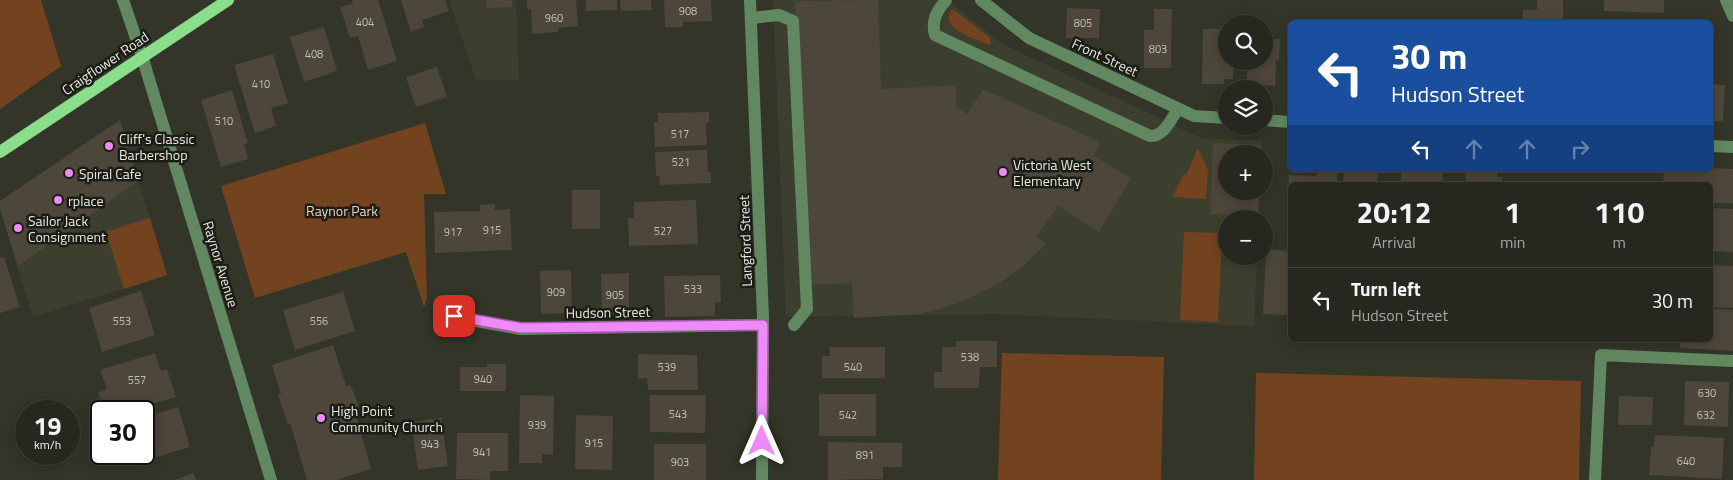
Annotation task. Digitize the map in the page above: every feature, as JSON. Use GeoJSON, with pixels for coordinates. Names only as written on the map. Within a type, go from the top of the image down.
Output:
{"type":"FeatureCollection","features":[{"type":"Feature","properties":{"kind":"main road","name":"Craigflower Road"},"geometry":{"type":"LineString","coordinates":[[0,152],[228,0]]}},
{"type":"Feature","properties":{"kind":"street","name":"Raynor Avenue"},"geometry":{"type":"LineString","coordinates":[[123,0],[142,56],[271,480]]}},
{"type":"Feature","properties":{"kind":"street","name":"Langford Street"},"geometry":{"type":"LineString","coordinates":[[750,0],[763,325],[762,480]]}},
{"type":"Feature","properties":{"kind":"street"},"geometry":{"type":"LineString","coordinates":[[946,0],[936,12],[933,26],[936,35],[1150,136],[1156,136],[1161,133],[1178,108]]}},
{"type":"Feature","properties":{"kind":"street","name":"Front Street"},"geometry":{"type":"LineString","coordinates":[[981,0],[1029,38],[1194,116],[1218,118]]}},
{"type":"Feature","properties":{"kind":"street"},"geometry":{"type":"LineString","coordinates":[[1726,0],[1733,16]]}},
{"type":"Feature","properties":{"kind":"street"},"geometry":{"type":"LineString","coordinates":[[750,18],[779,15],[793,21],[806,309],[794,325]]}},
{"type":"Feature","properties":{"kind":"street"},"geometry":{"type":"LineString","coordinates":[[1273,121],[1288,122]]}},
{"type":"Feature","properties":{"kind":"street"},"geometry":{"type":"LineString","coordinates":[[1713,146],[1733,147]]}},
{"type":"Feature","properties":{"kind":"street","name":"Hudson Street"},"geometry":{"type":"LineString","coordinates":[[454,316],[521,328],[763,325]]}},
{"type":"Feature","properties":{"kind":"street"},"geometry":{"type":"LineString","coordinates":[[1595,480],[1601,355],[1733,362]]}},
{"type":"Feature","properties":{"kind":"shaded area"},"geometry":{"type":"Polygon","coordinates":[[[449,0],[516,0],[519,80],[476,80],[449,0]]]}},
{"type":"Feature","properties":{"kind":"shaded area","name":"Victoria West Elementary"},"geometry":{"type":"Polygon","coordinates":[[[773,0],[948,0],[1002,44],[1201,138],[1262,141],[1262,145],[1218,145],[1218,200],[1260,200],[1259,210],[1218,210],[1218,265],[1257,265],[1254,326],[997,314],[786,317],[773,0]]]}},
{"type":"Feature","properties":{"kind":"shaded area"},"geometry":{"type":"Polygon","coordinates":[[[120,120],[167,275],[33,317],[0,209],[0,201],[120,120]]]}},
{"type":"Feature","properties":{"kind":"green space"},"geometry":{"type":"Polygon","coordinates":[[[0,0],[41,0],[61,66],[0,109],[0,0]]]}},
{"type":"Feature","properties":{"kind":"green space"},"geometry":{"type":"Polygon","coordinates":[[[953,9],[990,38],[991,45],[958,31],[949,21],[950,13],[953,9]]]}},
{"type":"Feature","properties":{"kind":"green space","name":"Raynor Park"},"geometry":{"type":"Polygon","coordinates":[[[425,123],[446,194],[424,194],[427,299],[424,307],[406,252],[255,298],[221,186],[425,123]]]}},
{"type":"Feature","properties":{"kind":"green space"},"geometry":{"type":"Polygon","coordinates":[[[1198,148],[1208,170],[1206,199],[1172,197],[1184,174],[1186,175],[1198,148]]]}},
{"type":"Feature","properties":{"kind":"green space"},"geometry":{"type":"Polygon","coordinates":[[[150,218],[167,275],[124,289],[106,232],[150,218]]]}},
{"type":"Feature","properties":{"kind":"green space"},"geometry":{"type":"Polygon","coordinates":[[[1184,232],[1218,233],[1218,265],[1221,265],[1218,322],[1180,320],[1184,232]]]}},
{"type":"Feature","properties":{"kind":"green space"},"geometry":{"type":"Polygon","coordinates":[[[1002,353],[1164,357],[1161,480],[998,480],[1002,353]]]}},
{"type":"Feature","properties":{"kind":"green space"},"geometry":{"type":"Polygon","coordinates":[[[1256,373],[1581,381],[1579,480],[1254,480],[1256,373]]]}},
{"type":"Feature","properties":{"kind":"building"},"geometry":{"type":"Polygon","coordinates":[[[352,0],[378,0],[397,61],[368,70],[358,36],[350,38],[340,7],[353,4],[352,0]]]}},
{"type":"Feature","properties":{"kind":"building"},"geometry":{"type":"Polygon","coordinates":[[[401,0],[445,0],[449,11],[422,20],[424,27],[411,32],[401,0]]]}},
{"type":"Feature","properties":{"kind":"building"},"geometry":{"type":"Polygon","coordinates":[[[486,0],[512,0],[512,7],[486,8],[486,0]]]}},
{"type":"Feature","properties":{"kind":"building"},"geometry":{"type":"Polygon","coordinates":[[[527,0],[576,0],[578,26],[558,28],[558,32],[532,34],[531,10],[527,9],[527,0]]]}},
{"type":"Feature","properties":{"kind":"building"},"geometry":{"type":"Polygon","coordinates":[[[586,0],[617,0],[617,10],[586,11],[586,0]]]}},
{"type":"Feature","properties":{"kind":"building"},"geometry":{"type":"Polygon","coordinates":[[[620,0],[651,0],[652,10],[621,11],[620,0]]]}},
{"type":"Feature","properties":{"kind":"building"},"geometry":{"type":"Polygon","coordinates":[[[664,0],[711,0],[712,21],[683,22],[683,27],[665,27],[664,0]]]}},
{"type":"Feature","properties":{"kind":"building"},"geometry":{"type":"Polygon","coordinates":[[[878,0],[881,89],[956,85],[956,106],[967,114],[983,89],[1100,142],[1094,156],[1131,178],[1099,232],[1058,206],[1037,236],[1046,244],[1024,265],[1000,283],[974,296],[947,307],[920,314],[854,318],[852,283],[812,285],[803,96],[799,96],[795,1],[878,0]]]}},
{"type":"Feature","properties":{"kind":"building"},"geometry":{"type":"Polygon","coordinates":[[[1537,0],[1563,0],[1563,20],[1523,20],[1523,10],[1537,10],[1537,0]]]}},
{"type":"Feature","properties":{"kind":"building"},"geometry":{"type":"Polygon","coordinates":[[[1604,0],[1664,0],[1664,13],[1604,11],[1604,0]]]}},
{"type":"Feature","properties":{"kind":"building"},"geometry":{"type":"Polygon","coordinates":[[[1067,8],[1100,9],[1099,38],[1066,38],[1067,8]]]}},
{"type":"Feature","properties":{"kind":"building"},"geometry":{"type":"Polygon","coordinates":[[[1154,9],[1172,9],[1171,68],[1144,68],[1144,30],[1154,30],[1154,9]]]}},
{"type":"Feature","properties":{"kind":"building"},"geometry":{"type":"Polygon","coordinates":[[[324,27],[337,71],[304,82],[290,37],[324,27]]]}},
{"type":"Feature","properties":{"kind":"building"},"geometry":{"type":"Polygon","coordinates":[[[1203,29],[1218,29],[1218,70],[1234,70],[1233,79],[1218,80],[1218,84],[1202,84],[1203,29]]]}},
{"type":"Feature","properties":{"kind":"building"},"geometry":{"type":"Polygon","coordinates":[[[1273,39],[1280,39],[1279,61],[1276,60],[1275,86],[1273,86],[1273,80],[1247,80],[1247,70],[1273,70],[1273,39]]]}},
{"type":"Feature","properties":{"kind":"building"},"geometry":{"type":"Polygon","coordinates":[[[273,54],[288,103],[271,108],[276,126],[255,133],[234,65],[273,54]]]}},
{"type":"Feature","properties":{"kind":"building"},"geometry":{"type":"Polygon","coordinates":[[[437,67],[447,97],[416,107],[406,77],[437,67]]]}},
{"type":"Feature","properties":{"kind":"building"},"geometry":{"type":"Polygon","coordinates":[[[1713,84],[1725,85],[1723,121],[1713,121],[1713,84]]]}},
{"type":"Feature","properties":{"kind":"building"},"geometry":{"type":"Polygon","coordinates":[[[232,90],[248,143],[244,144],[248,159],[221,167],[201,100],[232,90]]]}},
{"type":"Feature","properties":{"kind":"building"},"geometry":{"type":"Polygon","coordinates":[[[709,112],[709,123],[706,123],[707,145],[655,147],[654,122],[658,122],[658,113],[709,112]]]}},
{"type":"Feature","properties":{"kind":"building"},"geometry":{"type":"Polygon","coordinates":[[[120,120],[138,181],[18,266],[0,209],[0,201],[120,120]]]}},
{"type":"Feature","properties":{"kind":"building"},"geometry":{"type":"Polygon","coordinates":[[[1213,143],[1261,145],[1218,145],[1218,200],[1259,200],[1258,210],[1218,210],[1218,214],[1210,214],[1213,143]]]}},
{"type":"Feature","properties":{"kind":"building"},"geometry":{"type":"Polygon","coordinates":[[[707,150],[708,172],[711,172],[711,183],[660,185],[659,176],[656,176],[655,152],[707,150]]]}},
{"type":"Feature","properties":{"kind":"building"},"geometry":{"type":"Polygon","coordinates":[[[1713,168],[1733,169],[1733,203],[1713,203],[1713,182],[1663,182],[1664,172],[1713,172],[1713,168]]]}},
{"type":"Feature","properties":{"kind":"building"},"geometry":{"type":"Polygon","coordinates":[[[1317,172],[1337,172],[1337,182],[1289,182],[1289,175],[1317,176],[1317,172]]]}},
{"type":"Feature","properties":{"kind":"building"},"geometry":{"type":"Polygon","coordinates":[[[1344,172],[1378,173],[1377,182],[1343,182],[1344,172]]]}},
{"type":"Feature","properties":{"kind":"building"},"geometry":{"type":"Polygon","coordinates":[[[1401,172],[1443,173],[1442,182],[1401,182],[1401,172]]]}},
{"type":"Feature","properties":{"kind":"building"},"geometry":{"type":"Polygon","coordinates":[[[1466,172],[1497,173],[1497,177],[1502,177],[1502,182],[1466,182],[1466,172]]]}},
{"type":"Feature","properties":{"kind":"building"},"geometry":{"type":"Polygon","coordinates":[[[572,190],[600,190],[600,229],[572,229],[572,190]]]}},
{"type":"Feature","properties":{"kind":"building"},"geometry":{"type":"Polygon","coordinates":[[[696,200],[698,244],[629,246],[628,218],[634,218],[634,202],[696,200]]]}},
{"type":"Feature","properties":{"kind":"building"},"geometry":{"type":"Polygon","coordinates":[[[495,204],[495,210],[510,209],[512,250],[435,253],[434,212],[480,211],[480,205],[495,204]]]}},
{"type":"Feature","properties":{"kind":"building"},"geometry":{"type":"Polygon","coordinates":[[[1713,208],[1733,209],[1733,252],[1713,251],[1713,208]]]}},
{"type":"Feature","properties":{"kind":"building"},"geometry":{"type":"Polygon","coordinates":[[[1273,250],[1288,251],[1288,315],[1263,314],[1265,265],[1273,265],[1273,250]]]}},
{"type":"Feature","properties":{"kind":"building"},"geometry":{"type":"Polygon","coordinates":[[[4,257],[20,307],[0,313],[0,258],[4,257]]]}},
{"type":"Feature","properties":{"kind":"building"},"geometry":{"type":"Polygon","coordinates":[[[1713,265],[1733,266],[1733,308],[1713,307],[1713,265]]]}},
{"type":"Feature","properties":{"kind":"building"},"geometry":{"type":"Polygon","coordinates":[[[571,270],[572,313],[541,314],[540,271],[571,270]]]}},
{"type":"Feature","properties":{"kind":"building"},"geometry":{"type":"Polygon","coordinates":[[[629,273],[629,317],[602,317],[601,274],[629,273]]]}},
{"type":"Feature","properties":{"kind":"building"},"geometry":{"type":"Polygon","coordinates":[[[720,275],[721,302],[715,302],[715,316],[665,317],[664,276],[720,275]]]}},
{"type":"Feature","properties":{"kind":"building"},"geometry":{"type":"Polygon","coordinates":[[[141,291],[155,335],[102,352],[89,308],[141,291]]]}},
{"type":"Feature","properties":{"kind":"building"},"geometry":{"type":"Polygon","coordinates":[[[343,292],[355,331],[295,350],[283,310],[343,292]]]}},
{"type":"Feature","properties":{"kind":"building"},"geometry":{"type":"Polygon","coordinates":[[[1713,309],[1733,310],[1733,351],[1680,348],[1680,342],[1713,342],[1713,309]]]}},
{"type":"Feature","properties":{"kind":"building"},"geometry":{"type":"Polygon","coordinates":[[[956,341],[997,341],[997,367],[980,367],[979,388],[934,388],[934,372],[942,372],[942,347],[956,347],[956,341]]]}},
{"type":"Feature","properties":{"kind":"building","name":"High Point Community Church"},"geometry":{"type":"Polygon","coordinates":[[[333,345],[346,386],[351,385],[358,405],[355,412],[371,469],[336,480],[307,480],[290,423],[288,424],[278,395],[281,394],[272,365],[333,345]]]}},
{"type":"Feature","properties":{"kind":"building"},"geometry":{"type":"Polygon","coordinates":[[[829,347],[885,347],[885,378],[822,378],[822,356],[830,356],[829,347]]]}},
{"type":"Feature","properties":{"kind":"building"},"geometry":{"type":"Polygon","coordinates":[[[155,353],[161,371],[167,369],[176,397],[155,403],[155,400],[100,400],[98,392],[107,389],[100,370],[155,353]]]}},
{"type":"Feature","properties":{"kind":"building"},"geometry":{"type":"Polygon","coordinates":[[[638,354],[697,355],[698,390],[648,390],[647,378],[638,379],[638,354]]]}},
{"type":"Feature","properties":{"kind":"building"},"geometry":{"type":"Polygon","coordinates":[[[487,364],[506,364],[506,391],[460,391],[460,367],[487,367],[487,364]]]}},
{"type":"Feature","properties":{"kind":"building"},"geometry":{"type":"Polygon","coordinates":[[[1685,381],[1729,382],[1728,427],[1684,425],[1685,381]]]}},
{"type":"Feature","properties":{"kind":"building"},"geometry":{"type":"Polygon","coordinates":[[[819,394],[876,394],[876,436],[819,436],[819,394]]]}},
{"type":"Feature","properties":{"kind":"building"},"geometry":{"type":"Polygon","coordinates":[[[520,395],[554,396],[553,455],[542,454],[542,463],[519,463],[520,395]]]}},
{"type":"Feature","properties":{"kind":"building"},"geometry":{"type":"Polygon","coordinates":[[[650,395],[706,395],[705,433],[650,432],[650,395]]]}},
{"type":"Feature","properties":{"kind":"building"},"geometry":{"type":"Polygon","coordinates":[[[1619,396],[1653,397],[1652,425],[1618,425],[1619,396]]]}},
{"type":"Feature","properties":{"kind":"building"},"geometry":{"type":"Polygon","coordinates":[[[178,407],[190,447],[155,457],[155,414],[178,407]]]}},
{"type":"Feature","properties":{"kind":"building"},"geometry":{"type":"Polygon","coordinates":[[[576,415],[613,416],[612,470],[575,469],[576,415]]]}},
{"type":"Feature","properties":{"kind":"building"},"geometry":{"type":"Polygon","coordinates":[[[441,418],[448,466],[418,470],[411,422],[441,418]]]}},
{"type":"Feature","properties":{"kind":"building"},"geometry":{"type":"Polygon","coordinates":[[[457,433],[508,433],[508,471],[490,471],[490,480],[456,479],[457,433]]]}},
{"type":"Feature","properties":{"kind":"building"},"geometry":{"type":"Polygon","coordinates":[[[1655,435],[1724,438],[1722,479],[1649,475],[1651,446],[1654,447],[1655,435]]]}},
{"type":"Feature","properties":{"kind":"building"},"geometry":{"type":"Polygon","coordinates":[[[828,442],[902,443],[902,467],[883,467],[883,479],[828,480],[828,442]]]}},
{"type":"Feature","properties":{"kind":"building"},"geometry":{"type":"Polygon","coordinates":[[[654,444],[706,444],[706,480],[654,480],[654,444]]]}},
{"type":"Feature","properties":{"kind":"building"},"geometry":{"type":"Polygon","coordinates":[[[193,473],[196,480],[175,480],[193,473]]]}},
{"type":"Feature","properties":{"kind":"place","name":"Cliff's Classic Barbershop"},"geometry":{"type":"Point","coordinates":[109,146]}},
{"type":"Feature","properties":{"kind":"place","name":"Victoria West Elementary"},"geometry":{"type":"Point","coordinates":[1003,172]}},
{"type":"Feature","properties":{"kind":"place","name":"Spiral Cafe"},"geometry":{"type":"Point","coordinates":[69,173]}},
{"type":"Feature","properties":{"kind":"place","name":"rplace"},"geometry":{"type":"Point","coordinates":[58,200]}},
{"type":"Feature","properties":{"kind":"place","name":"Sailor Jack Consignment"},"geometry":{"type":"Point","coordinates":[18,228]}},
{"type":"Feature","properties":{"kind":"place","name":"High Point Community Church"},"geometry":{"type":"Point","coordinates":[321,418]}},
{"type":"Feature","properties":{"kind":"route"},"geometry":{"type":"LineString","coordinates":[[454,316],[521,328],[763,325],[762,441]]}}]}
